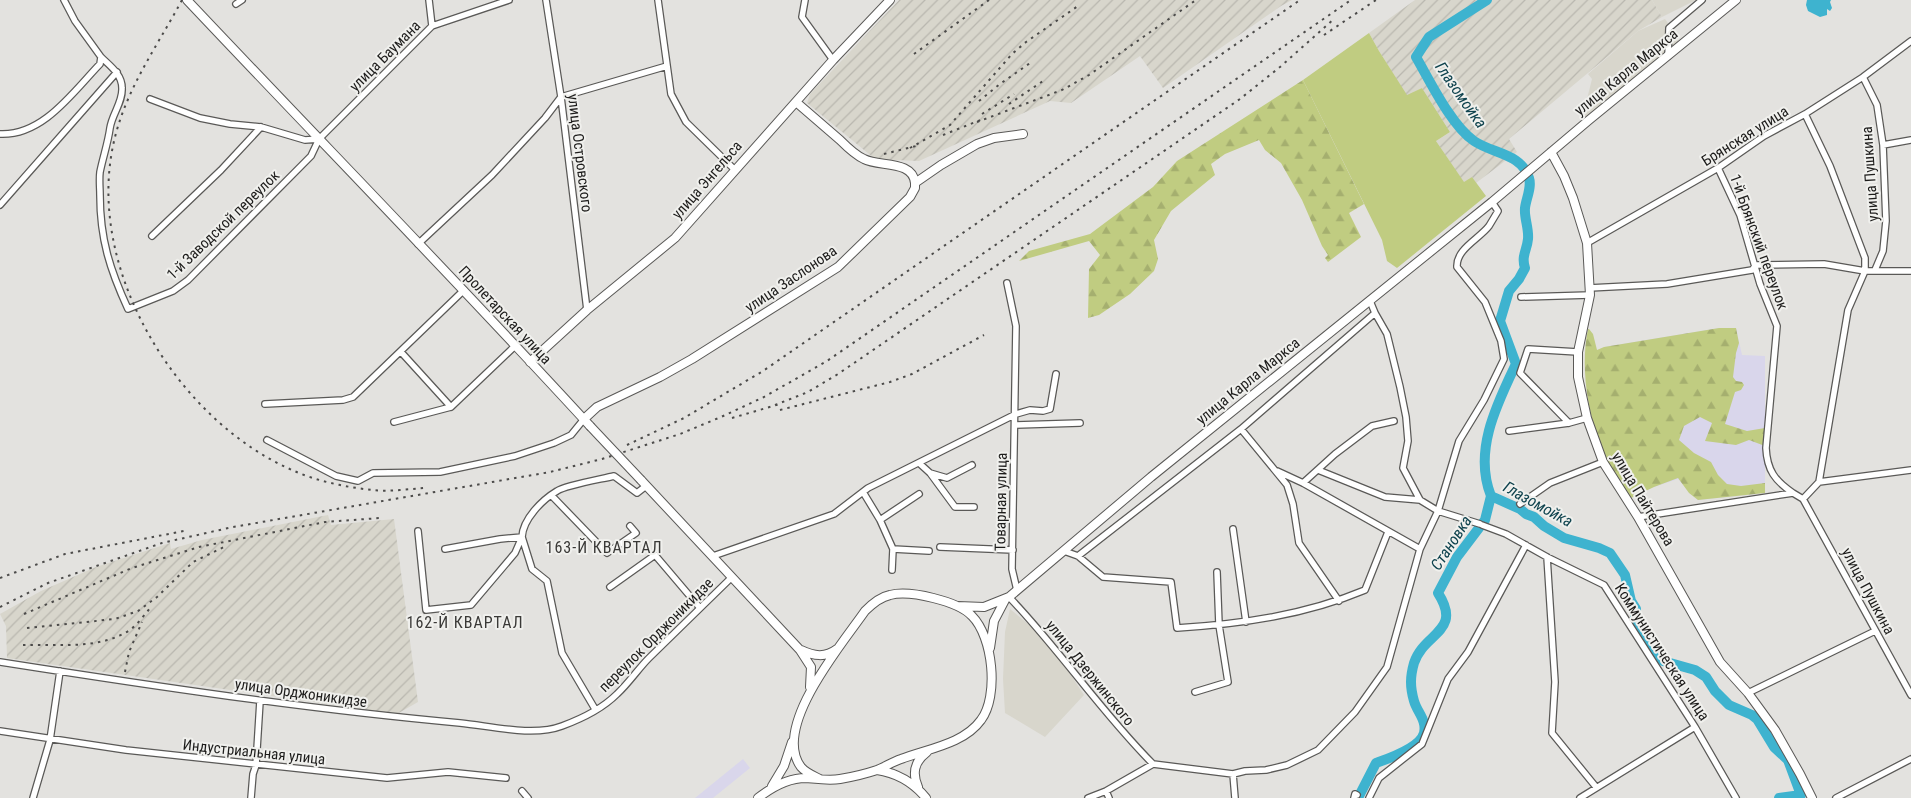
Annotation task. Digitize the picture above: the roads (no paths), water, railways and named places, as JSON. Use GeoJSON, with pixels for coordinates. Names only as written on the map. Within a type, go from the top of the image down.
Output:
{"type":"FeatureCollection","features":[{"type":"Feature","properties":{"kind":"main road","name":"улица Энгельса"},"geometry":{"type":"LineString","coordinates":[[530,362],[587,310],[675,238],[833,60],[890,0]]}},
{"type":"Feature","properties":{"kind":"main road","name":"улица Карла Маркса"},"geometry":{"type":"LineString","coordinates":[[958,606],[984,607],[1007,598],[1159,471],[1492,202],[1510,185],[1736,0]]}},
{"type":"Feature","properties":{"kind":"main road","name":"Пролетарская улица"},"geometry":{"type":"LineString","coordinates":[[189,1],[418,244],[464,290],[800,650],[811,667],[812,681],[809,691]]}},
{"type":"Feature","properties":{"kind":"main road"},"geometry":{"type":"LineString","coordinates":[[796,102],[860,158],[875,164],[890,164],[906,170],[913,176],[915,183]]}},
{"type":"Feature","properties":{"kind":"main road","name":"улица Заслонова"},"geometry":{"type":"LineString","coordinates":[[584,419],[598,407],[692,359],[838,267],[910,196],[915,188],[915,183],[941,165],[982,142],[994,138],[1022,134]]}},
{"type":"Feature","properties":{"kind":"main road","name":"улица Пайтерова"},"geometry":{"type":"LineString","coordinates":[[1551,152],[1570,191],[1586,243],[1589,292],[1578,352],[1578,377],[1587,418],[1603,462],[1638,517],[1720,662],[1748,693],[1775,730],[1812,798]]}},
{"type":"Feature","properties":{"kind":"main road"},"geometry":{"type":"LineString","coordinates":[[758,798],[780,784],[796,779],[841,779],[877,770],[897,760],[965,735],[976,727],[983,718],[990,698],[990,655],[979,625],[971,614],[958,606],[911,594],[890,595],[874,603],[840,646],[809,691],[784,766],[769,790]]}},
{"type":"Feature","properties":{"kind":"main road","name":"улица Карла Маркса"},"geometry":{"type":"LineString","coordinates":[[990,655],[994,621],[1007,598]]}},
{"type":"Feature","properties":{"kind":"main road"},"geometry":{"type":"LineString","coordinates":[[800,650],[819,656],[830,654],[840,646]]}},
{"type":"Feature","properties":{"kind":"main road"},"geometry":{"type":"LineString","coordinates":[[794,736],[797,758],[801,767],[820,780]]}},
{"type":"Feature","properties":{"kind":"main road"},"geometry":{"type":"LineString","coordinates":[[926,798],[918,787],[914,774],[918,760],[931,749]]}},
{"type":"Feature","properties":{"kind":"main road"},"geometry":{"type":"LineString","coordinates":[[877,770],[898,776],[918,787]]}},
{"type":"Feature","properties":{"kind":"street"},"geometry":{"type":"LineString","coordinates":[[0,205],[117,72],[101,57],[75,20],[64,0]]}},
{"type":"Feature","properties":{"kind":"street"},"geometry":{"type":"LineString","coordinates":[[236,4],[242,0]]}},
{"type":"Feature","properties":{"kind":"street"},"geometry":{"type":"LineString","coordinates":[[429,0],[432,26]]}},
{"type":"Feature","properties":{"kind":"street","name":"улица Баумана"},"geometry":{"type":"LineString","coordinates":[[319,139],[432,26],[509,0]]}},
{"type":"Feature","properties":{"kind":"street","name":"улица Островского"},"geometry":{"type":"LineString","coordinates":[[546,0],[587,310]]}},
{"type":"Feature","properties":{"kind":"street"},"geometry":{"type":"LineString","coordinates":[[658,0],[671,94],[686,122],[735,170]]}},
{"type":"Feature","properties":{"kind":"street"},"geometry":{"type":"LineString","coordinates":[[805,0],[802,17],[833,60]]}},
{"type":"Feature","properties":{"kind":"street"},"geometry":{"type":"LineString","coordinates":[[1668,56],[1669,28],[1702,0]]}},
{"type":"Feature","properties":{"kind":"street","name":"Брянская улица"},"geometry":{"type":"LineString","coordinates":[[1586,243],[1718,168],[1764,136],[1805,114],[1863,77],[1911,41]]}},
{"type":"Feature","properties":{"kind":"street"},"geometry":{"type":"LineString","coordinates":[[0,134],[14,134],[47,118],[100,64],[101,57]]}},
{"type":"Feature","properties":{"kind":"street"},"geometry":{"type":"LineString","coordinates":[[418,244],[492,174],[545,118],[560,97],[667,66]]}},
{"type":"Feature","properties":{"kind":"street","name":"1-й Заводской переулок"},"geometry":{"type":"LineString","coordinates":[[117,72],[122,86],[121,99],[110,124],[109,140],[100,174],[100,217],[105,248],[113,276],[128,309],[173,291],[188,280],[311,156],[319,139]]}},
{"type":"Feature","properties":{"kind":"street","name":"улица Пушкина"},"geometry":{"type":"LineString","coordinates":[[1863,77],[1876,105],[1883,145],[1886,221],[1883,251],[1875,270]]}},
{"type":"Feature","properties":{"kind":"street"},"geometry":{"type":"LineString","coordinates":[[150,99],[200,118],[230,124],[261,127],[305,140],[319,139]]}},
{"type":"Feature","properties":{"kind":"street"},"geometry":{"type":"LineString","coordinates":[[1803,499],[1819,482],[1848,310],[1865,271],[1866,258],[1830,166],[1805,114]]}},
{"type":"Feature","properties":{"kind":"street"},"geometry":{"type":"LineString","coordinates":[[152,236],[221,170],[261,127]]}},
{"type":"Feature","properties":{"kind":"street"},"geometry":{"type":"LineString","coordinates":[[1883,145],[1911,140]]}},
{"type":"Feature","properties":{"kind":"street","name":"1-й Брянский переулок"},"geometry":{"type":"LineString","coordinates":[[1718,168],[1740,216],[1756,265],[1760,284],[1777,326],[1766,448],[1767,463],[1780,484],[1803,499]]}},
{"type":"Feature","properties":{"kind":"street"},"geometry":{"type":"LineString","coordinates":[[1088,798],[1106,791],[1153,764],[1233,774],[1287,765],[1318,750],[1355,712],[1387,666],[1420,549],[1438,511],[1459,441],[1484,400],[1504,359],[1502,341],[1485,302],[1457,267],[1457,260],[1460,254],[1489,226],[1498,211],[1492,202]]}},
{"type":"Feature","properties":{"kind":"street"},"geometry":{"type":"LineString","coordinates":[[1521,297],[1666,284],[1752,270],[1756,265],[1824,264],[1865,271],[1911,271]]}},
{"type":"Feature","properties":{"kind":"street","name":"Товарная улица"},"geometry":{"type":"LineString","coordinates":[[1007,283],[1016,326],[1013,550],[1014,579],[1017,590]]}},
{"type":"Feature","properties":{"kind":"street"},"geometry":{"type":"LineString","coordinates":[[265,404],[343,400],[353,397],[464,290]]}},
{"type":"Feature","properties":{"kind":"street"},"geometry":{"type":"LineString","coordinates":[[1370,301],[1387,334],[1406,417],[1408,441],[1403,468],[1420,500]]}},
{"type":"Feature","properties":{"kind":"street","name":"улица Карла Маркса"},"geometry":{"type":"LineString","coordinates":[[1078,556],[1241,429],[1375,313]]}},
{"type":"Feature","properties":{"kind":"street"},"geometry":{"type":"LineString","coordinates":[[394,422],[451,407],[515,346]]}},
{"type":"Feature","properties":{"kind":"street"},"geometry":{"type":"LineString","coordinates":[[1569,423],[1520,373],[1528,349],[1578,352]]}},
{"type":"Feature","properties":{"kind":"street"},"geometry":{"type":"LineString","coordinates":[[400,352],[451,407]]}},
{"type":"Feature","properties":{"kind":"street"},"geometry":{"type":"LineString","coordinates":[[714,556],[834,514],[863,492],[1016,414],[1030,410],[1043,411],[1050,409],[1056,374]]}},
{"type":"Feature","properties":{"kind":"street"},"geometry":{"type":"LineString","coordinates":[[1509,431],[1569,423],[1587,418]]}},
{"type":"Feature","properties":{"kind":"street"},"geometry":{"type":"LineString","coordinates":[[267,440],[336,476],[358,481],[373,473],[440,472],[515,456],[554,443],[571,435],[584,419]]}},
{"type":"Feature","properties":{"kind":"street"},"geometry":{"type":"LineString","coordinates":[[1303,483],[1335,454],[1372,426],[1394,420]]}},
{"type":"Feature","properties":{"kind":"street"},"geometry":{"type":"LineString","coordinates":[[1016,425],[1080,423]]}},
{"type":"Feature","properties":{"kind":"street"},"geometry":{"type":"LineString","coordinates":[[1241,429],[1287,485],[1294,504],[1299,543],[1339,601]]}},
{"type":"Feature","properties":{"kind":"street"},"geometry":{"type":"LineString","coordinates":[[1520,504],[1550,483],[1603,462]]}},
{"type":"Feature","properties":{"kind":"street"},"geometry":{"type":"LineString","coordinates":[[919,463],[930,473],[955,507],[974,507]]}},
{"type":"Feature","properties":{"kind":"street"},"geometry":{"type":"LineString","coordinates":[[930,473],[947,478],[972,464]]}},
{"type":"Feature","properties":{"kind":"street"},"geometry":{"type":"LineString","coordinates":[[1274,470],[1303,483],[1420,549]]}},
{"type":"Feature","properties":{"kind":"street","name":"Коммунистическая улица"},"geometry":{"type":"LineString","coordinates":[[1318,470],[1385,497],[1420,500],[1438,511],[1506,534],[1547,558],[1604,585],[1695,727],[1736,798]]}},
{"type":"Feature","properties":{"kind":"street"},"geometry":{"type":"LineString","coordinates":[[1819,482],[1911,470]]}},
{"type":"Feature","properties":{"kind":"street"},"geometry":{"type":"LineString","coordinates":[[595,709],[562,653],[548,581],[532,569],[522,537],[522,529],[534,511],[558,490],[614,476],[637,493],[643,483]]}},
{"type":"Feature","properties":{"kind":"street"},"geometry":{"type":"LineString","coordinates":[[863,492],[880,520],[893,549],[892,570]]}},
{"type":"Feature","properties":{"kind":"street"},"geometry":{"type":"LineString","coordinates":[[1638,517],[1793,493]]}},
{"type":"Feature","properties":{"kind":"street"},"geometry":{"type":"LineString","coordinates":[[880,520],[920,494]]}},
{"type":"Feature","properties":{"kind":"street"},"geometry":{"type":"LineString","coordinates":[[552,496],[607,553],[636,533],[630,526]]}},
{"type":"Feature","properties":{"kind":"street","name":"улица Пушкина"},"geometry":{"type":"LineString","coordinates":[[1803,499],[1911,695]]}},
{"type":"Feature","properties":{"kind":"street"},"geometry":{"type":"LineString","coordinates":[[1233,529],[1246,622]]}},
{"type":"Feature","properties":{"kind":"street"},"geometry":{"type":"LineString","coordinates":[[418,531],[426,610],[471,605],[514,553],[522,537]]}},
{"type":"Feature","properties":{"kind":"street"},"geometry":{"type":"LineString","coordinates":[[1064,551],[1078,556],[1103,577],[1171,582],[1177,628],[1246,622],[1320,608],[1365,590],[1388,532]]}},
{"type":"Feature","properties":{"kind":"street"},"geometry":{"type":"LineString","coordinates":[[445,549],[522,537]]}},
{"type":"Feature","properties":{"kind":"street"},"geometry":{"type":"LineString","coordinates":[[1362,797],[1379,778],[1422,744],[1448,680],[1468,652],[1526,545]]}},
{"type":"Feature","properties":{"kind":"street"},"geometry":{"type":"LineString","coordinates":[[940,547],[1013,550]]}},
{"type":"Feature","properties":{"kind":"street"},"geometry":{"type":"LineString","coordinates":[[893,549],[929,551]]}},
{"type":"Feature","properties":{"kind":"street"},"geometry":{"type":"LineString","coordinates":[[610,588],[655,555],[700,608]]}},
{"type":"Feature","properties":{"kind":"street"},"geometry":{"type":"LineString","coordinates":[[1547,558],[1555,682],[1552,732],[1596,788]]}},
{"type":"Feature","properties":{"kind":"street"},"geometry":{"type":"LineString","coordinates":[[1196,692],[1228,682],[1220,625],[1217,572]]}},
{"type":"Feature","properties":{"kind":"street","name":"переулок Орджоникидзе"},"geometry":{"type":"LineString","coordinates":[[595,709],[617,694],[647,660],[732,577]]}},
{"type":"Feature","properties":{"kind":"street","name":"улица Дзержинского"},"geometry":{"type":"LineString","coordinates":[[1007,598],[1034,624],[1126,738],[1153,764]]}},
{"type":"Feature","properties":{"kind":"street"},"geometry":{"type":"LineString","coordinates":[[1748,693],[1875,630]]}},
{"type":"Feature","properties":{"kind":"street","name":"улица Орджоникидзе"},"geometry":{"type":"LineString","coordinates":[[0,662],[260,701],[514,730],[546,730],[562,726],[595,709]]}},
{"type":"Feature","properties":{"kind":"street"},"geometry":{"type":"LineString","coordinates":[[33,798],[50,740],[60,671]]}},
{"type":"Feature","properties":{"kind":"street"},"geometry":{"type":"LineString","coordinates":[[252,798],[260,701]]}},
{"type":"Feature","properties":{"kind":"street"},"geometry":{"type":"LineString","coordinates":[[1580,798],[1695,727]]}},
{"type":"Feature","properties":{"kind":"street","name":"Индустриальная улица"},"geometry":{"type":"LineString","coordinates":[[0,731],[50,740],[256,765],[387,778],[448,772],[506,778]]}},
{"type":"Feature","properties":{"kind":"street"},"geometry":{"type":"LineString","coordinates":[[1836,798],[1911,759]]}},
{"type":"Feature","properties":{"kind":"street"},"geometry":{"type":"LineString","coordinates":[[1233,774],[1235,798]]}},
{"type":"Feature","properties":{"kind":"street"},"geometry":{"type":"LineString","coordinates":[[522,791],[528,798]]}},
{"type":"Feature","properties":{"kind":"street"},"geometry":{"type":"LineString","coordinates":[[1106,791],[1109,798]]}},
{"type":"Feature","properties":{"kind":"water"},"geometry":{"type":"Polygon","coordinates":[[[1807,0],[1831,0],[1832,8],[1830,11],[1827,9],[1827,15],[1820,17],[1808,11],[1807,0]]]}},
{"type":"Feature","properties":{"kind":"waterway","name":"Глазомойка"},"geometry":{"type":"LineString","coordinates":[[1487,0],[1429,37],[1416,57],[1449,114],[1465,134],[1481,145],[1506,155],[1520,164],[1530,182],[1525,208],[1528,235],[1524,256],[1525,268],[1509,291],[1500,321],[1516,364],[1495,411],[1486,445],[1486,479],[1491,496]]}},
{"type":"Feature","properties":{"kind":"waterway","name":"Глазомойка"},"geometry":{"type":"LineString","coordinates":[[1491,496],[1534,517],[1544,526],[1564,538],[1610,553],[1625,575],[1631,601],[1636,609],[1635,615],[1650,646],[1663,661],[1695,670],[1706,677],[1715,691],[1729,705],[1757,719],[1774,747],[1788,760],[1801,795],[1779,798]]}},
{"type":"Feature","properties":{"kind":"waterway","name":"Становка"},"geometry":{"type":"LineString","coordinates":[[1358,798],[1376,763],[1411,748],[1424,733],[1424,724],[1415,705],[1412,691],[1411,677],[1414,663],[1425,644],[1444,624],[1446,616],[1445,606],[1438,593],[1457,557],[1485,520],[1491,496]]}},
{"type":"Feature","properties":{"kind":"railway"},"geometry":{"type":"LineString","coordinates":[[182,0],[130,95],[115,135],[111,157],[109,203],[116,250],[130,297],[152,341],[181,382],[214,418],[251,447],[292,470],[331,483],[378,491],[425,488]]}},
{"type":"Feature","properties":{"kind":"railway"},"geometry":{"type":"LineString","coordinates":[[914,54],[989,0]]}},
{"type":"Feature","properties":{"kind":"railway"},"geometry":{"type":"LineString","coordinates":[[977,122],[1062,90],[1089,75],[1196,0]]}},
{"type":"Feature","properties":{"kind":"railway"},"geometry":{"type":"LineString","coordinates":[[627,445],[684,418],[763,371],[1300,0]]}},
{"type":"Feature","properties":{"kind":"railway"},"geometry":{"type":"LineString","coordinates":[[0,607],[48,583],[162,543],[233,527],[550,472],[602,459],[680,434],[721,417],[764,397],[827,361],[1351,0]]}},
{"type":"Feature","properties":{"kind":"railway"},"geometry":{"type":"LineString","coordinates":[[1324,35],[1376,0]]}},
{"type":"Feature","properties":{"kind":"railway"},"geometry":{"type":"LineString","coordinates":[[910,148],[950,125],[1012,54],[1078,6]]}},
{"type":"Feature","properties":{"kind":"railway"},"geometry":{"type":"LineString","coordinates":[[775,405],[808,392],[838,374],[1240,99],[1280,67],[1335,18]]}},
{"type":"Feature","properties":{"kind":"railway"},"geometry":{"type":"LineString","coordinates":[[979,101],[1033,61]]}},
{"type":"Feature","properties":{"kind":"railway"},"geometry":{"type":"LineString","coordinates":[[1009,104],[1046,79]]}},
{"type":"Feature","properties":{"kind":"railway"},"geometry":{"type":"LineString","coordinates":[[982,114],[1014,94]]}},
{"type":"Feature","properties":{"kind":"railway"},"geometry":{"type":"LineString","coordinates":[[943,135],[983,119]]}},
{"type":"Feature","properties":{"kind":"railway"},"geometry":{"type":"LineString","coordinates":[[884,154],[916,146]]}},
{"type":"Feature","properties":{"kind":"railway"},"geometry":{"type":"LineString","coordinates":[[780,410],[890,382],[912,374],[984,335]]}},
{"type":"Feature","properties":{"kind":"railway"},"geometry":{"type":"LineString","coordinates":[[732,418],[780,404]]}},
{"type":"Feature","properties":{"kind":"railway"},"geometry":{"type":"LineString","coordinates":[[24,614],[132,568],[199,547],[325,522],[380,518]]}},
{"type":"Feature","properties":{"kind":"railway"},"geometry":{"type":"LineString","coordinates":[[0,578],[65,554],[184,531]]}},
{"type":"Feature","properties":{"kind":"railway"},"geometry":{"type":"LineString","coordinates":[[27,628],[115,619],[138,611],[157,597],[193,562],[226,546]]}},
{"type":"Feature","properties":{"kind":"railway"},"geometry":{"type":"LineString","coordinates":[[23,645],[78,645],[105,641],[130,630],[151,607]]}},
{"type":"Feature","properties":{"kind":"railway"},"geometry":{"type":"LineString","coordinates":[[125,672],[129,652],[142,622]]}},
{"type":"Feature","properties":{"kind":"district","name":"163-Й КВАРТАЛ"},"geometry":{"type":"Point","coordinates":[604,547]}},
{"type":"Feature","properties":{"kind":"district","name":"162-Й КВАРТАЛ"},"geometry":{"type":"Point","coordinates":[465,622]}}]}
